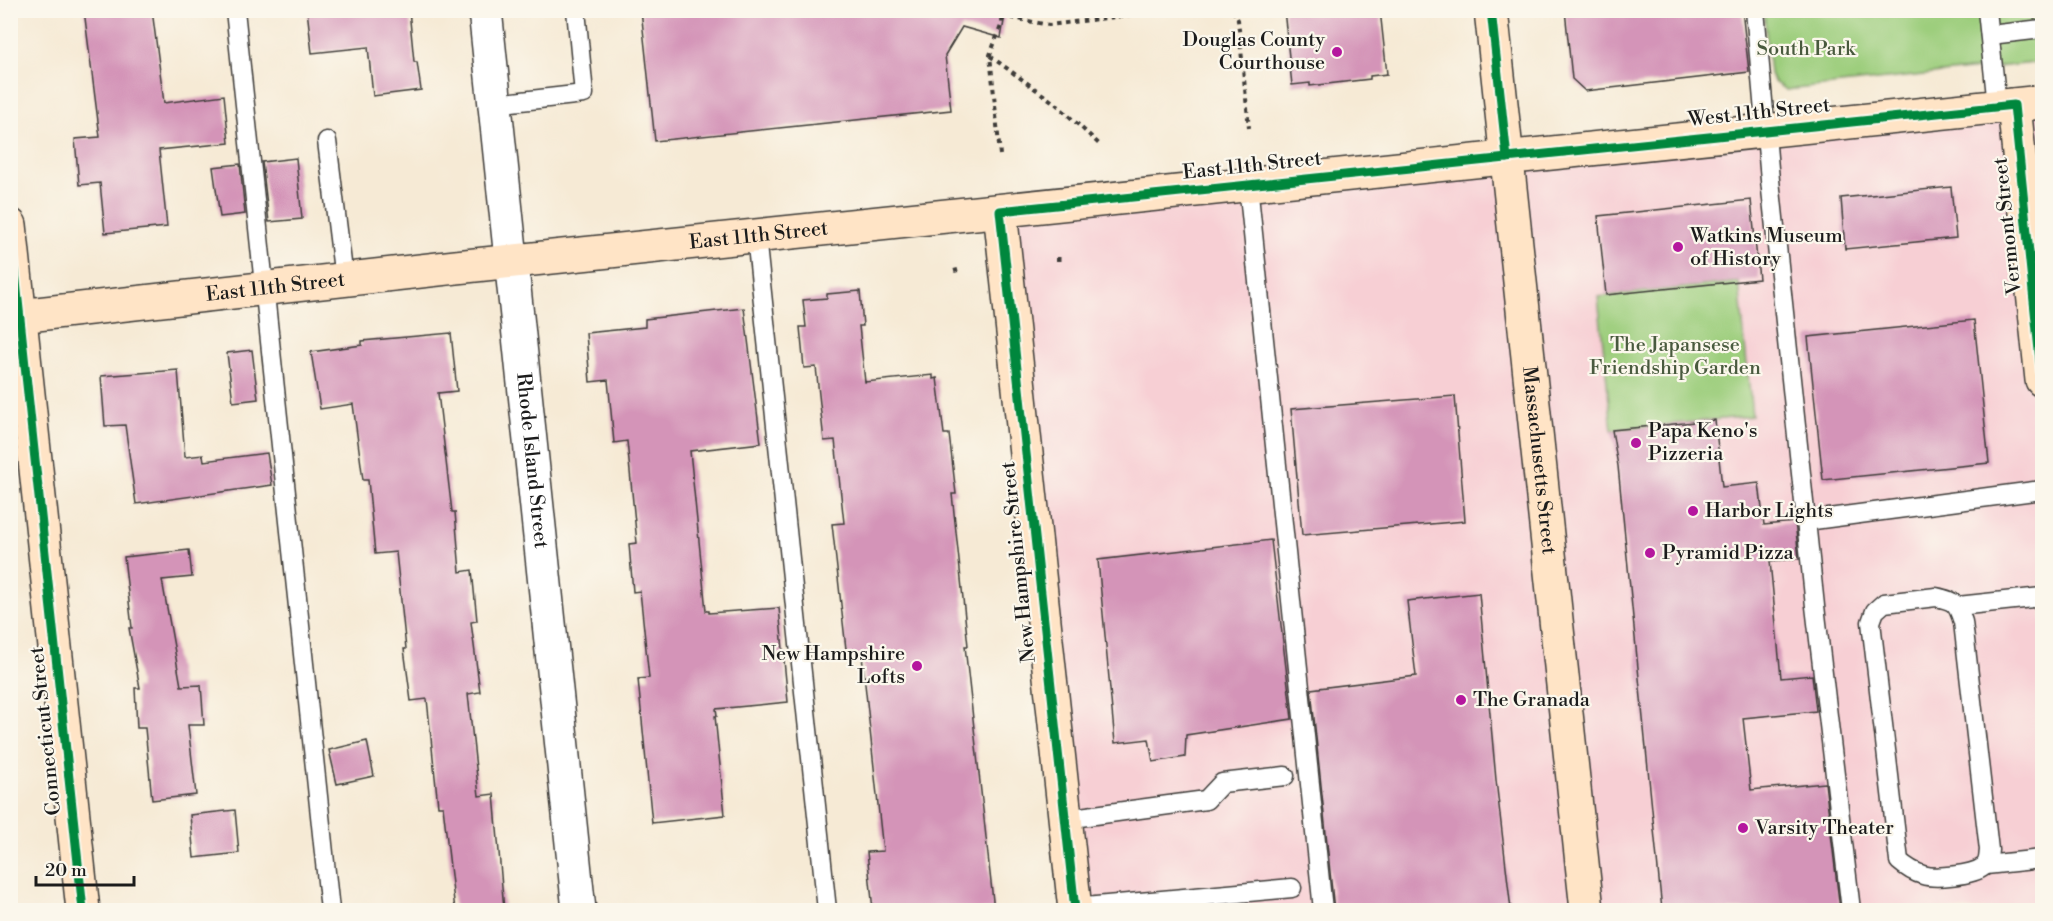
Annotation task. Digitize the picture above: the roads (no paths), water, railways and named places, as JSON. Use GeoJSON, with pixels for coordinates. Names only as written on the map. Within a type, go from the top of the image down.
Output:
{"type":"FeatureCollection","features":[{"type":"Feature","properties":{"kind":"street","name":"Rhode Island Street"},"geometry":{"type":"LineString","coordinates":[[485,10],[579,910]]}},
{"type":"Feature","properties":{"kind":"street","name":"Massachusetts Street"},"geometry":{"type":"LineString","coordinates":[[1491,10],[1587,910]]}},
{"type":"Feature","properties":{"kind":"street","name":"West 11th Street"},"geometry":{"type":"LineString","coordinates":[[1507,158],[2018,104]]}},
{"type":"Feature","properties":{"kind":"street","name":"Vermont Street"},"geometry":{"type":"LineString","coordinates":[[2018,104],[2034,220],[2043,380]]}},
{"type":"Feature","properties":{"kind":"street","name":"East 11th Street"},"geometry":{"type":"LineString","coordinates":[[16,317],[511,261],[1507,158]]}},
{"type":"Feature","properties":{"kind":"street","name":"New Hampshire Street"},"geometry":{"type":"LineString","coordinates":[[1000,211],[1074,909]]}},
{"type":"Feature","properties":{"kind":"street","name":"Connecticut Street"},"geometry":{"type":"LineString","coordinates":[[10,225],[16,317],[83,910]]}},
{"type":"Feature","properties":{"kind":"lane"},"geometry":{"type":"LineString","coordinates":[[235,10],[330,910]]}},
{"type":"Feature","properties":{"kind":"lane"},"geometry":{"type":"LineString","coordinates":[[494,104],[584,94],[576,10]]}},
{"type":"Feature","properties":{"kind":"lane"},"geometry":{"type":"LineString","coordinates":[[1755,10],[1806,521],[1851,910]]}},
{"type":"Feature","properties":{"kind":"lane"},"geometry":{"type":"LineString","coordinates":[[1987,10],[1990,35],[2018,104]]}},
{"type":"Feature","properties":{"kind":"lane"},"geometry":{"type":"LineString","coordinates":[[1990,35],[2043,29]]}},
{"type":"Feature","properties":{"kind":"lane"},"geometry":{"type":"LineString","coordinates":[[327,141],[344,279]]}},
{"type":"Feature","properties":{"kind":"lane"},"geometry":{"type":"LineString","coordinates":[[1248,185],[1323,910]]}},
{"type":"Feature","properties":{"kind":"lane"},"geometry":{"type":"LineString","coordinates":[[756,236],[826,910]]}},
{"type":"Feature","properties":{"kind":"lane"},"geometry":{"type":"LineString","coordinates":[[1806,521],[2043,490]]}},
{"type":"Feature","properties":{"kind":"lane"},"geometry":{"type":"LineString","coordinates":[[1936,597],[1950,600],[1958,606],[1963,622],[1988,839],[1988,862],[1983,868],[1972,873],[1932,877],[1911,871],[1899,861],[1871,622],[1875,611],[1884,603],[1936,597]]}},
{"type":"Feature","properties":{"kind":"lane"},"geometry":{"type":"LineString","coordinates":[[1958,606],[2043,597]]}},
{"type":"Feature","properties":{"kind":"lane"},"geometry":{"type":"LineString","coordinates":[[1065,819],[1206,800],[1222,783],[1285,776]]}},
{"type":"Feature","properties":{"kind":"lane"},"geometry":{"type":"LineString","coordinates":[[1986,865],[2043,859]]}},
{"type":"Feature","properties":{"kind":"lane"},"geometry":{"type":"LineString","coordinates":[[1074,909],[1292,888]]}},
{"type":"Feature","properties":{"kind":"place","name":"Douglas County Courthouse"},"geometry":{"type":"Point","coordinates":[1337,52]}},
{"type":"Feature","properties":{"kind":"place","name":"Watkins Museum of History"},"geometry":{"type":"Point","coordinates":[1678,247]}},
{"type":"Feature","properties":{"kind":"place","name":"Papa Keno's Pizzeria"},"geometry":{"type":"Point","coordinates":[1636,443]}},
{"type":"Feature","properties":{"kind":"place","name":"Harbor Lights"},"geometry":{"type":"Point","coordinates":[1693,511]}},
{"type":"Feature","properties":{"kind":"place","name":"Pyramid Pizza"},"geometry":{"type":"Point","coordinates":[1650,553]}},
{"type":"Feature","properties":{"kind":"place","name":"New Hampshire Lofts"},"geometry":{"type":"Point","coordinates":[917,666]}},
{"type":"Feature","properties":{"kind":"place","name":"The Granada"},"geometry":{"type":"Point","coordinates":[1461,700]}},
{"type":"Feature","properties":{"kind":"place","name":"Varsity Theater"},"geometry":{"type":"Point","coordinates":[1743,828]}},
{"type":"Feature","properties":{"kind":"park label","name":"South Park"},"geometry":{"type":"Point","coordinates":[1806,49]}},
{"type":"Feature","properties":{"kind":"park label","name":"The Japansese Friendship Garden"},"geometry":{"type":"Point","coordinates":[1675,356]}}]}
